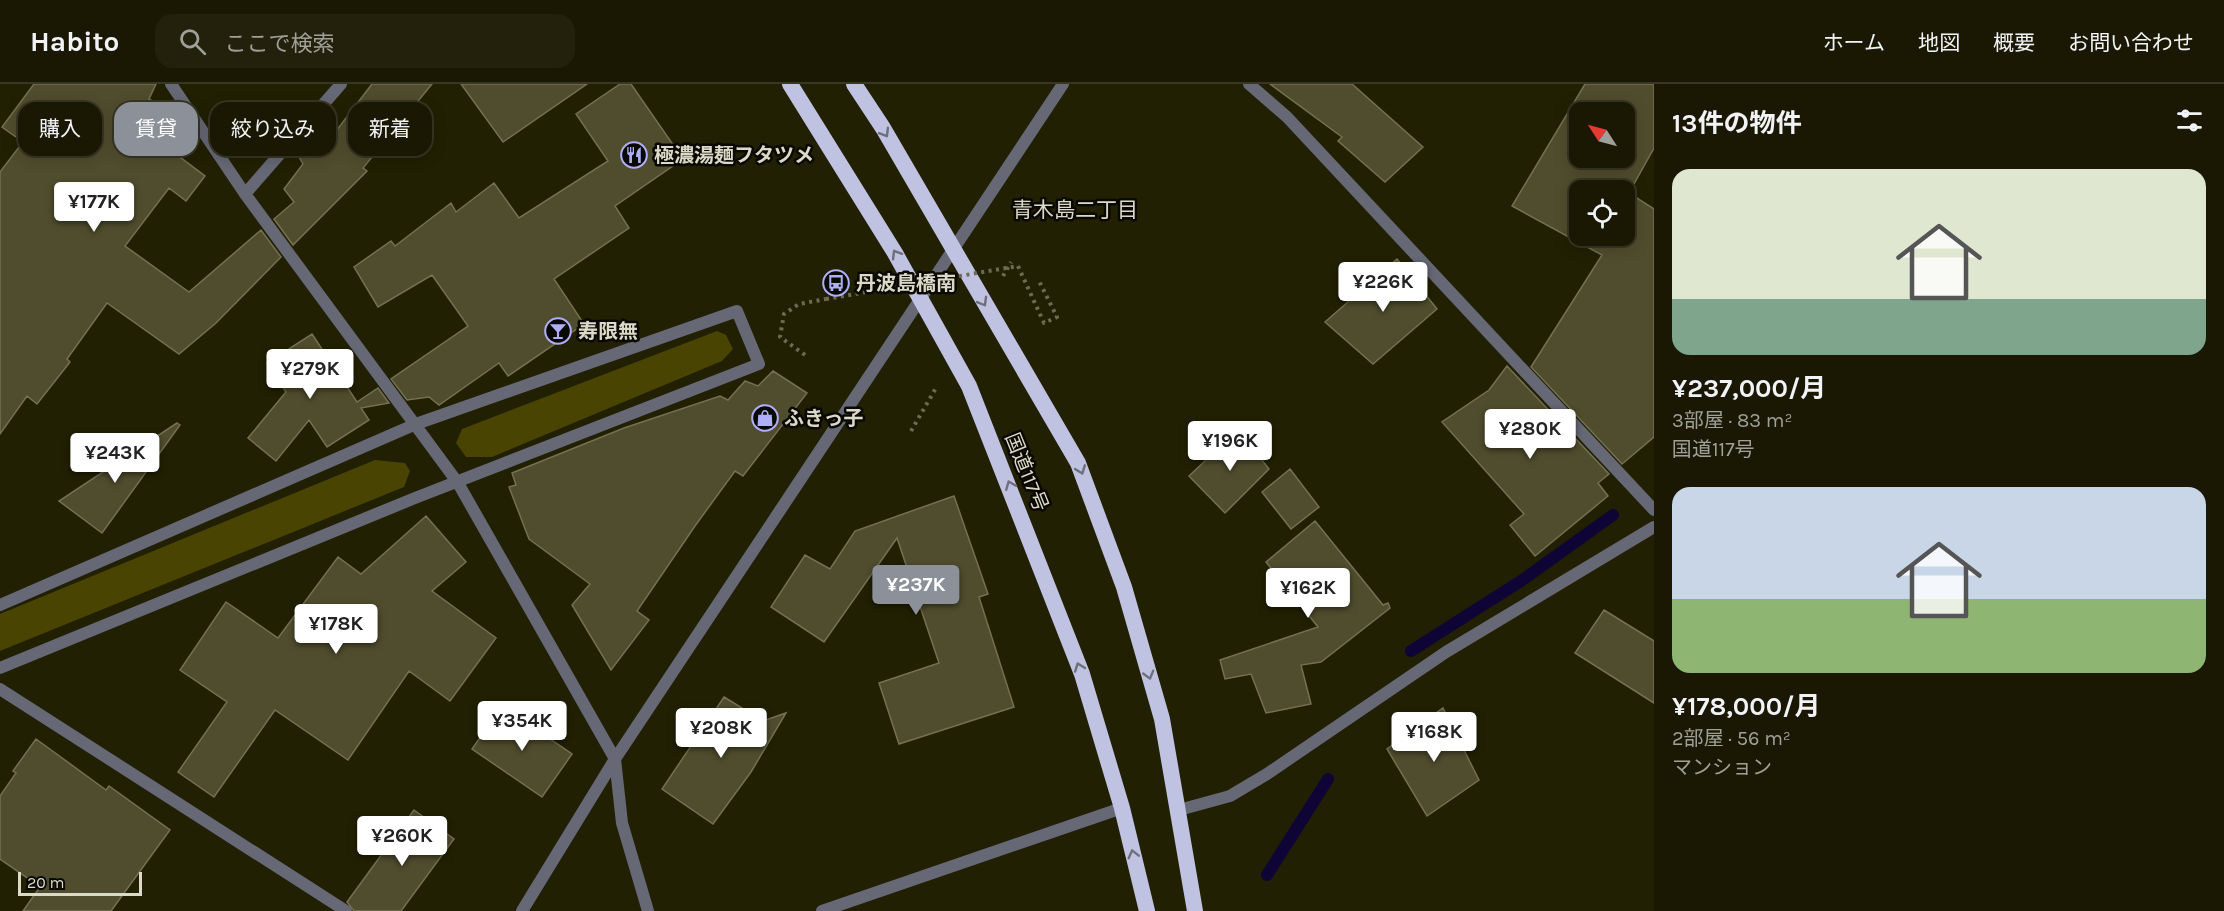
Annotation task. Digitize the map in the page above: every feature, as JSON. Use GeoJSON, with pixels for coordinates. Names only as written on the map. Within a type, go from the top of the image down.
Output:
{"type":"FeatureCollection","features":[{"type":"Feature","properties":{"kind":"highway","name":"国道117号"},"geometry":{"type":"LineString","coordinates":[[790,84],[922,299],[969,386],[1082,674],[1122,808],[1147,911]]}},
{"type":"Feature","properties":{"kind":"highway"},"geometry":{"type":"LineString","coordinates":[[854,84],[883,128],[1078,463],[1124,587],[1156,697],[1179,810],[1194,911]]}},
{"type":"Feature","properties":{"kind":"street"},"geometry":{"type":"LineString","coordinates":[[171,84],[245,194],[458,483],[615,759],[622,823],[648,911]]}},
{"type":"Feature","properties":{"kind":"street"},"geometry":{"type":"LineString","coordinates":[[245,194],[341,84]]}},
{"type":"Feature","properties":{"kind":"street"},"geometry":{"type":"LineString","coordinates":[[522,911],[615,759],[1063,84]]}},
{"type":"Feature","properties":{"kind":"street"},"geometry":{"type":"LineString","coordinates":[[1249,84],[1287,117],[1654,510]]}},
{"type":"Feature","properties":{"kind":"street"},"geometry":{"type":"LineString","coordinates":[[0,605],[416,424],[737,311],[759,364],[0,668]]}},
{"type":"Feature","properties":{"kind":"street"},"geometry":{"type":"LineString","coordinates":[[1179,810],[1230,796],[1267,774],[1446,652],[1654,527]]}},
{"type":"Feature","properties":{"kind":"street"},"geometry":{"type":"LineString","coordinates":[[0,689],[346,911]]}},
{"type":"Feature","properties":{"kind":"street"},"geometry":{"type":"LineString","coordinates":[[822,911],[1122,808]]}},
{"type":"Feature","properties":{"kind":"path"},"geometry":{"type":"LineString","coordinates":[[805,355],[780,337],[784,314],[799,304],[1018,266],[1044,323],[1057,317],[1040,281]]}},
{"type":"Feature","properties":{"kind":"shaded area"},"geometry":{"type":"Polygon","coordinates":[[[717,331],[726,335],[733,349],[722,361],[492,457],[466,457],[456,443],[462,429],[717,331]]]}},
{"type":"Feature","properties":{"kind":"shaded area"},"geometry":{"type":"Polygon","coordinates":[[[375,460],[405,463],[410,471],[404,487],[0,651],[0,614],[375,460]]]}},
{"type":"Feature","properties":{"kind":"building"},"geometry":{"type":"Polygon","coordinates":[[[34,84],[156,84],[149,99],[154,102],[114,102],[114,156],[178,156],[205,176],[186,201],[169,188],[125,246],[189,292],[261,230],[281,257],[216,323],[179,354],[107,303],[67,359],[70,362],[37,404],[27,396],[0,434],[0,172],[18,149],[18,156],[102,156],[102,102],[21,102],[34,84]]]}},
{"type":"Feature","properties":{"kind":"building"},"geometry":{"type":"Polygon","coordinates":[[[372,84],[432,84],[417,102],[358,102],[372,84]]]}},
{"type":"Feature","properties":{"kind":"building"},"geometry":{"type":"Polygon","coordinates":[[[461,84],[587,84],[503,142],[461,84]]]}},
{"type":"Feature","properties":{"kind":"building"},"geometry":{"type":"Polygon","coordinates":[[[620,84],[631,84],[683,159],[615,206],[629,228],[554,279],[584,324],[508,376],[499,363],[439,405],[429,397],[407,400],[391,379],[468,326],[432,275],[378,307],[354,267],[391,241],[395,246],[451,203],[456,212],[494,183],[519,218],[608,161],[576,114],[620,84]]]}},
{"type":"Feature","properties":{"kind":"building"},"geometry":{"type":"Polygon","coordinates":[[[1270,84],[1352,84],[1423,147],[1385,182],[1338,141],[1342,137],[1270,84]]]}},
{"type":"Feature","properties":{"kind":"building"},"geometry":{"type":"Polygon","coordinates":[[[1585,84],[1654,84],[1654,148],[1635,182],[1635,180],[1569,180],[1569,237],[1512,206],[1569,111],[1569,168],[1635,168],[1635,102],[1574,102],[1585,84]]]}},
{"type":"Feature","properties":{"kind":"building"},"geometry":{"type":"Polygon","coordinates":[[[18,106],[18,138],[2,127],[18,106]]]}},
{"type":"Feature","properties":{"kind":"building"},"geometry":{"type":"Polygon","coordinates":[[[348,115],[348,156],[373,156],[363,168],[367,171],[293,245],[274,219],[294,202],[284,189],[303,164],[299,156],[336,156],[336,131],[348,115]]]}},
{"type":"Feature","properties":{"kind":"building"},"geometry":{"type":"Polygon","coordinates":[[[1635,197],[1654,209],[1654,437],[1622,464],[1531,367],[1602,255],[1585,246],[1635,246],[1635,197]]]}},
{"type":"Feature","properties":{"kind":"building"},"geometry":{"type":"Polygon","coordinates":[[[1397,259],[1437,309],[1373,364],[1325,322],[1397,259]]]}},
{"type":"Feature","properties":{"kind":"building"},"geometry":{"type":"Polygon","coordinates":[[[312,334],[357,402],[378,388],[389,403],[361,408],[369,420],[327,447],[309,420],[276,461],[248,438],[286,392],[267,363],[312,334]]]}},
{"type":"Feature","properties":{"kind":"building"},"geometry":{"type":"Polygon","coordinates":[[[1507,366],[1609,474],[1598,483],[1608,496],[1535,556],[1510,525],[1524,514],[1442,422],[1489,390],[1507,366]]]}},
{"type":"Feature","properties":{"kind":"building"},"geometry":{"type":"Polygon","coordinates":[[[773,371],[807,393],[743,476],[735,471],[695,526],[637,611],[649,620],[611,670],[572,605],[590,584],[529,539],[509,487],[516,485],[512,473],[624,428],[720,396],[728,400],[745,381],[758,386],[773,371]]]}},
{"type":"Feature","properties":{"kind":"building"},"geometry":{"type":"Polygon","coordinates":[[[177,423],[180,425],[102,533],[59,501],[177,423]]]}},
{"type":"Feature","properties":{"kind":"building"},"geometry":{"type":"Polygon","coordinates":[[[1238,430],[1269,469],[1225,513],[1189,476],[1238,430]]]}},
{"type":"Feature","properties":{"kind":"building"},"geometry":{"type":"Polygon","coordinates":[[[1290,469],[1319,507],[1291,529],[1262,492],[1290,469]]]}},
{"type":"Feature","properties":{"kind":"building"},"geometry":{"type":"Polygon","coordinates":[[[954,496],[988,594],[979,597],[1014,707],[899,744],[879,683],[939,663],[897,538],[824,642],[771,607],[805,555],[830,569],[855,531],[954,496]]]}},
{"type":"Feature","properties":{"kind":"building"},"geometry":{"type":"Polygon","coordinates":[[[426,516],[466,562],[432,591],[496,638],[450,701],[409,671],[348,760],[275,710],[214,797],[178,772],[227,702],[180,670],[226,602],[278,638],[338,557],[361,574],[426,516]]]}},
{"type":"Feature","properties":{"kind":"building"},"geometry":{"type":"Polygon","coordinates":[[[1315,521],[1383,605],[1388,603],[1390,608],[1321,662],[1301,665],[1311,704],[1266,713],[1251,674],[1225,679],[1220,660],[1318,627],[1266,562],[1315,521]]]}},
{"type":"Feature","properties":{"kind":"building"},"geometry":{"type":"Polygon","coordinates":[[[1604,610],[1654,641],[1654,703],[1575,653],[1604,610]]]}},
{"type":"Feature","properties":{"kind":"building"},"geometry":{"type":"Polygon","coordinates":[[[724,697],[763,721],[786,713],[751,772],[713,824],[662,789],[724,697]]]}},
{"type":"Feature","properties":{"kind":"building"},"geometry":{"type":"Polygon","coordinates":[[[502,706],[572,754],[542,797],[472,749],[502,706]]]}},
{"type":"Feature","properties":{"kind":"building"},"geometry":{"type":"Polygon","coordinates":[[[1443,708],[1479,780],[1427,816],[1387,749],[1443,708]]]}},
{"type":"Feature","properties":{"kind":"building"},"geometry":{"type":"Polygon","coordinates":[[[36,739],[106,790],[109,786],[170,830],[111,911],[23,911],[40,887],[0,859],[0,796],[16,773],[13,771],[36,739]]]}},
{"type":"Feature","properties":{"kind":"building"},"geometry":{"type":"Polygon","coordinates":[[[414,810],[454,839],[401,911],[354,911],[347,902],[414,810]]]}},
{"type":"Feature","properties":{"kind":"waterway"},"geometry":{"type":"LineString","coordinates":[[1411,651],[1524,579],[1613,515]]}},
{"type":"Feature","properties":{"kind":"waterway"},"geometry":{"type":"LineString","coordinates":[[1267,875],[1328,779]]}},
{"type":"Feature","properties":{"kind":"place","name":"極濃湯麺フタツメ"},"geometry":{"type":"Point","coordinates":[634,155]}},
{"type":"Feature","properties":{"kind":"place","name":"丹波島橋南"},"geometry":{"type":"Point","coordinates":[836,283]}},
{"type":"Feature","properties":{"kind":"place","name":"寿限無"},"geometry":{"type":"Point","coordinates":[558,331]}},
{"type":"Feature","properties":{"kind":"place","name":"ふきっ子"},"geometry":{"type":"Point","coordinates":[765,418]}},
{"type":"Feature","properties":{"kind":"district","name":"青木島二丁目"},"geometry":{"type":"Point","coordinates":[1075,210]}}]}
